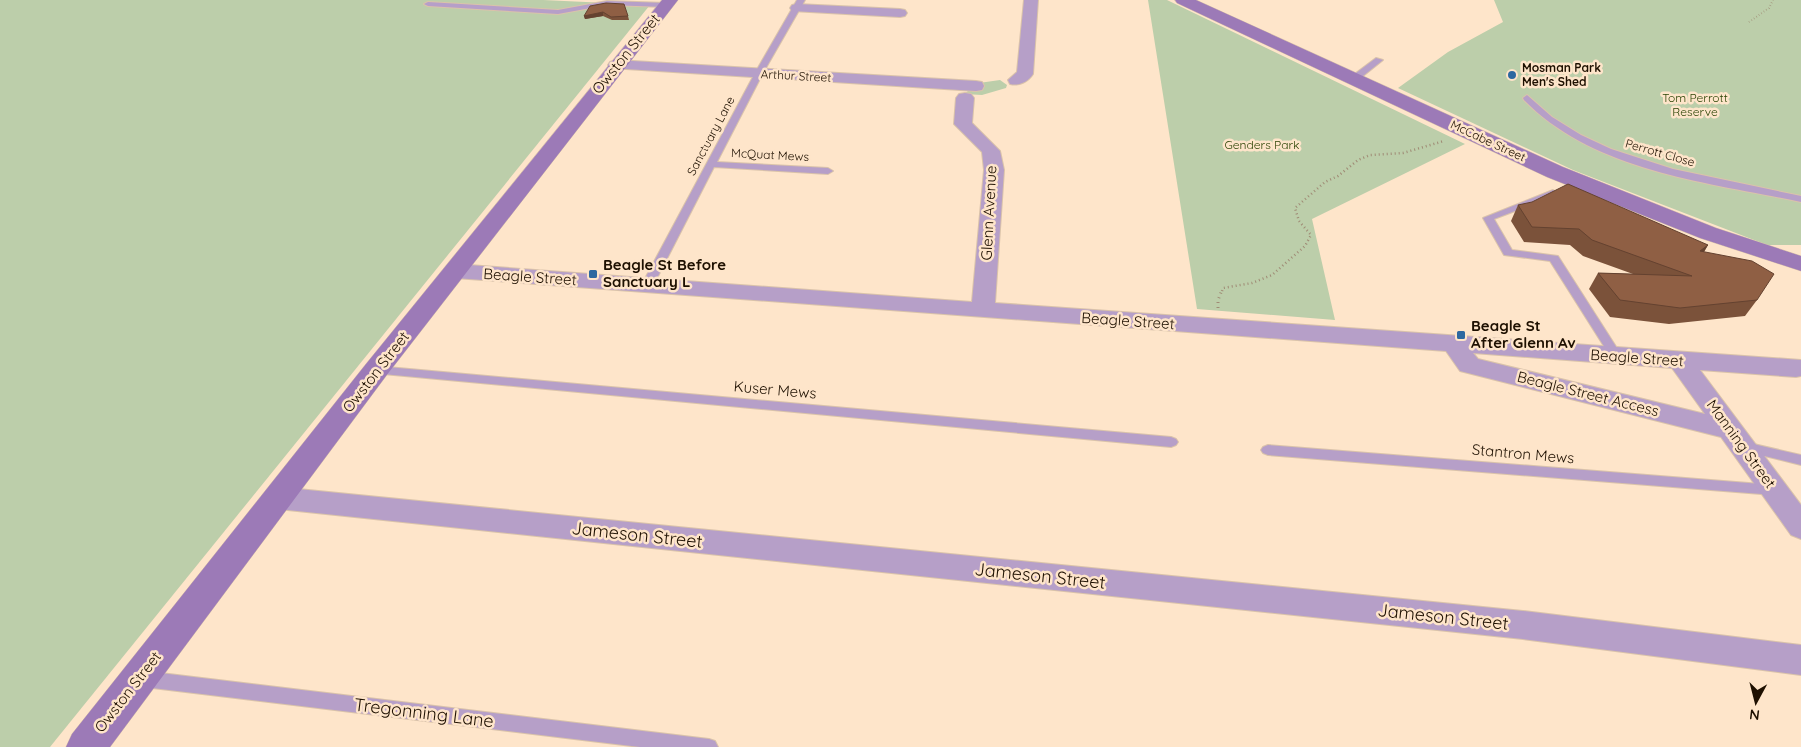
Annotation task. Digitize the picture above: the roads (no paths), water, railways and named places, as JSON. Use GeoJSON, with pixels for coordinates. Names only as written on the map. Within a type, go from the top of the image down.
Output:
{"type":"FeatureCollection","features":[{"type":"Feature","properties":{"kind":"street"},"geometry":{"type":"LineString","coordinates":[[1016,80],[1025,74],[1031,0]]}},
{"type":"Feature","properties":{"kind":"street","name":"McCabe Street"},"geometry":{"type":"LineString","coordinates":[[1183,0],[1580,182],[1708,233],[1801,264]]}},
{"type":"Feature","properties":{"kind":"street","name":"Owston Street"},"geometry":{"type":"LineString","coordinates":[[86,747],[376,370],[668,2]]}},
{"type":"Feature","properties":{"kind":"street"},"geometry":{"type":"LineString","coordinates":[[799,4],[900,13]]}},
{"type":"Feature","properties":{"kind":"street","name":"Arthur Street"},"geometry":{"type":"LineString","coordinates":[[616,66],[759,73],[971,92]]}},
{"type":"Feature","properties":{"kind":"street","name":"Glenn Avenue"},"geometry":{"type":"LineString","coordinates":[[971,92],[963,124],[991,151],[994,170],[983,310]]}},
{"type":"Feature","properties":{"kind":"street","name":"Beagle Street"},"geometry":{"type":"LineString","coordinates":[[455,271],[1799,370]]}},
{"type":"Feature","properties":{"kind":"street","name":"Beagle Street Access"},"geometry":{"type":"LineString","coordinates":[[1454,345],[1469,365],[1737,438]]}},
{"type":"Feature","properties":{"kind":"street","name":"Manning Street"},"geometry":{"type":"LineString","coordinates":[[1680,361],[1801,527]]}},
{"type":"Feature","properties":{"kind":"street","name":"Jameson Street"},"geometry":{"type":"LineString","coordinates":[[278,498],[1513,624],[1801,660]]}},
{"type":"Feature","properties":{"kind":"lane"},"geometry":{"type":"LineString","coordinates":[[428,4],[558,12],[607,2],[668,2]]}},
{"type":"Feature","properties":{"kind":"lane","name":"Sanctuary Lane"},"geometry":{"type":"LineString","coordinates":[[647,286],[759,73],[799,4]]}},
{"type":"Feature","properties":{"kind":"lane"},"geometry":{"type":"LineString","coordinates":[[1355,78],[1379,60]]}},
{"type":"Feature","properties":{"kind":"lane","name":"Perrott Close"},"geometry":{"type":"LineString","coordinates":[[1527,98],[1548,118],[1572,134],[1629,159],[1688,175],[1801,199]]}},
{"type":"Feature","properties":{"kind":"lane","name":"McQuat Mews"},"geometry":{"type":"LineString","coordinates":[[711,164],[828,171]]}},
{"type":"Feature","properties":{"kind":"lane"},"geometry":{"type":"LineString","coordinates":[[1580,182],[1488,218],[1508,253],[1554,258],[1616,356]]}},
{"type":"Feature","properties":{"kind":"lane","name":"Kuser Mews"},"geometry":{"type":"LineString","coordinates":[[376,370],[1171,442]]}},
{"type":"Feature","properties":{"kind":"lane"},"geometry":{"type":"LineString","coordinates":[[1737,438],[1801,460]]}},
{"type":"Feature","properties":{"kind":"lane","name":"Stantron Mews"},"geometry":{"type":"LineString","coordinates":[[1268,450],[1774,490]]}},
{"type":"Feature","properties":{"kind":"lane","name":"Tregonning Lane"},"geometry":{"type":"LineString","coordinates":[[139,678],[709,747]]}},
{"type":"Feature","properties":{"kind":"place","name":"Mosman Park Men's Shed"},"geometry":{"type":"Point","coordinates":[1512,75]}},
{"type":"Feature","properties":{"kind":"place","name":"Beagle St Before Sanctuary L"},"geometry":{"type":"Point","coordinates":[593,274]}},
{"type":"Feature","properties":{"kind":"place","name":"Beagle St After Glenn Av"},"geometry":{"type":"Point","coordinates":[1461,335]}},
{"type":"Feature","properties":{"kind":"park label","name":"Tom Perrott Reserve"},"geometry":{"type":"Point","coordinates":[1695,105]}},
{"type":"Feature","properties":{"kind":"park label","name":"Genders Park"},"geometry":{"type":"Point","coordinates":[1262,145]}}]}
